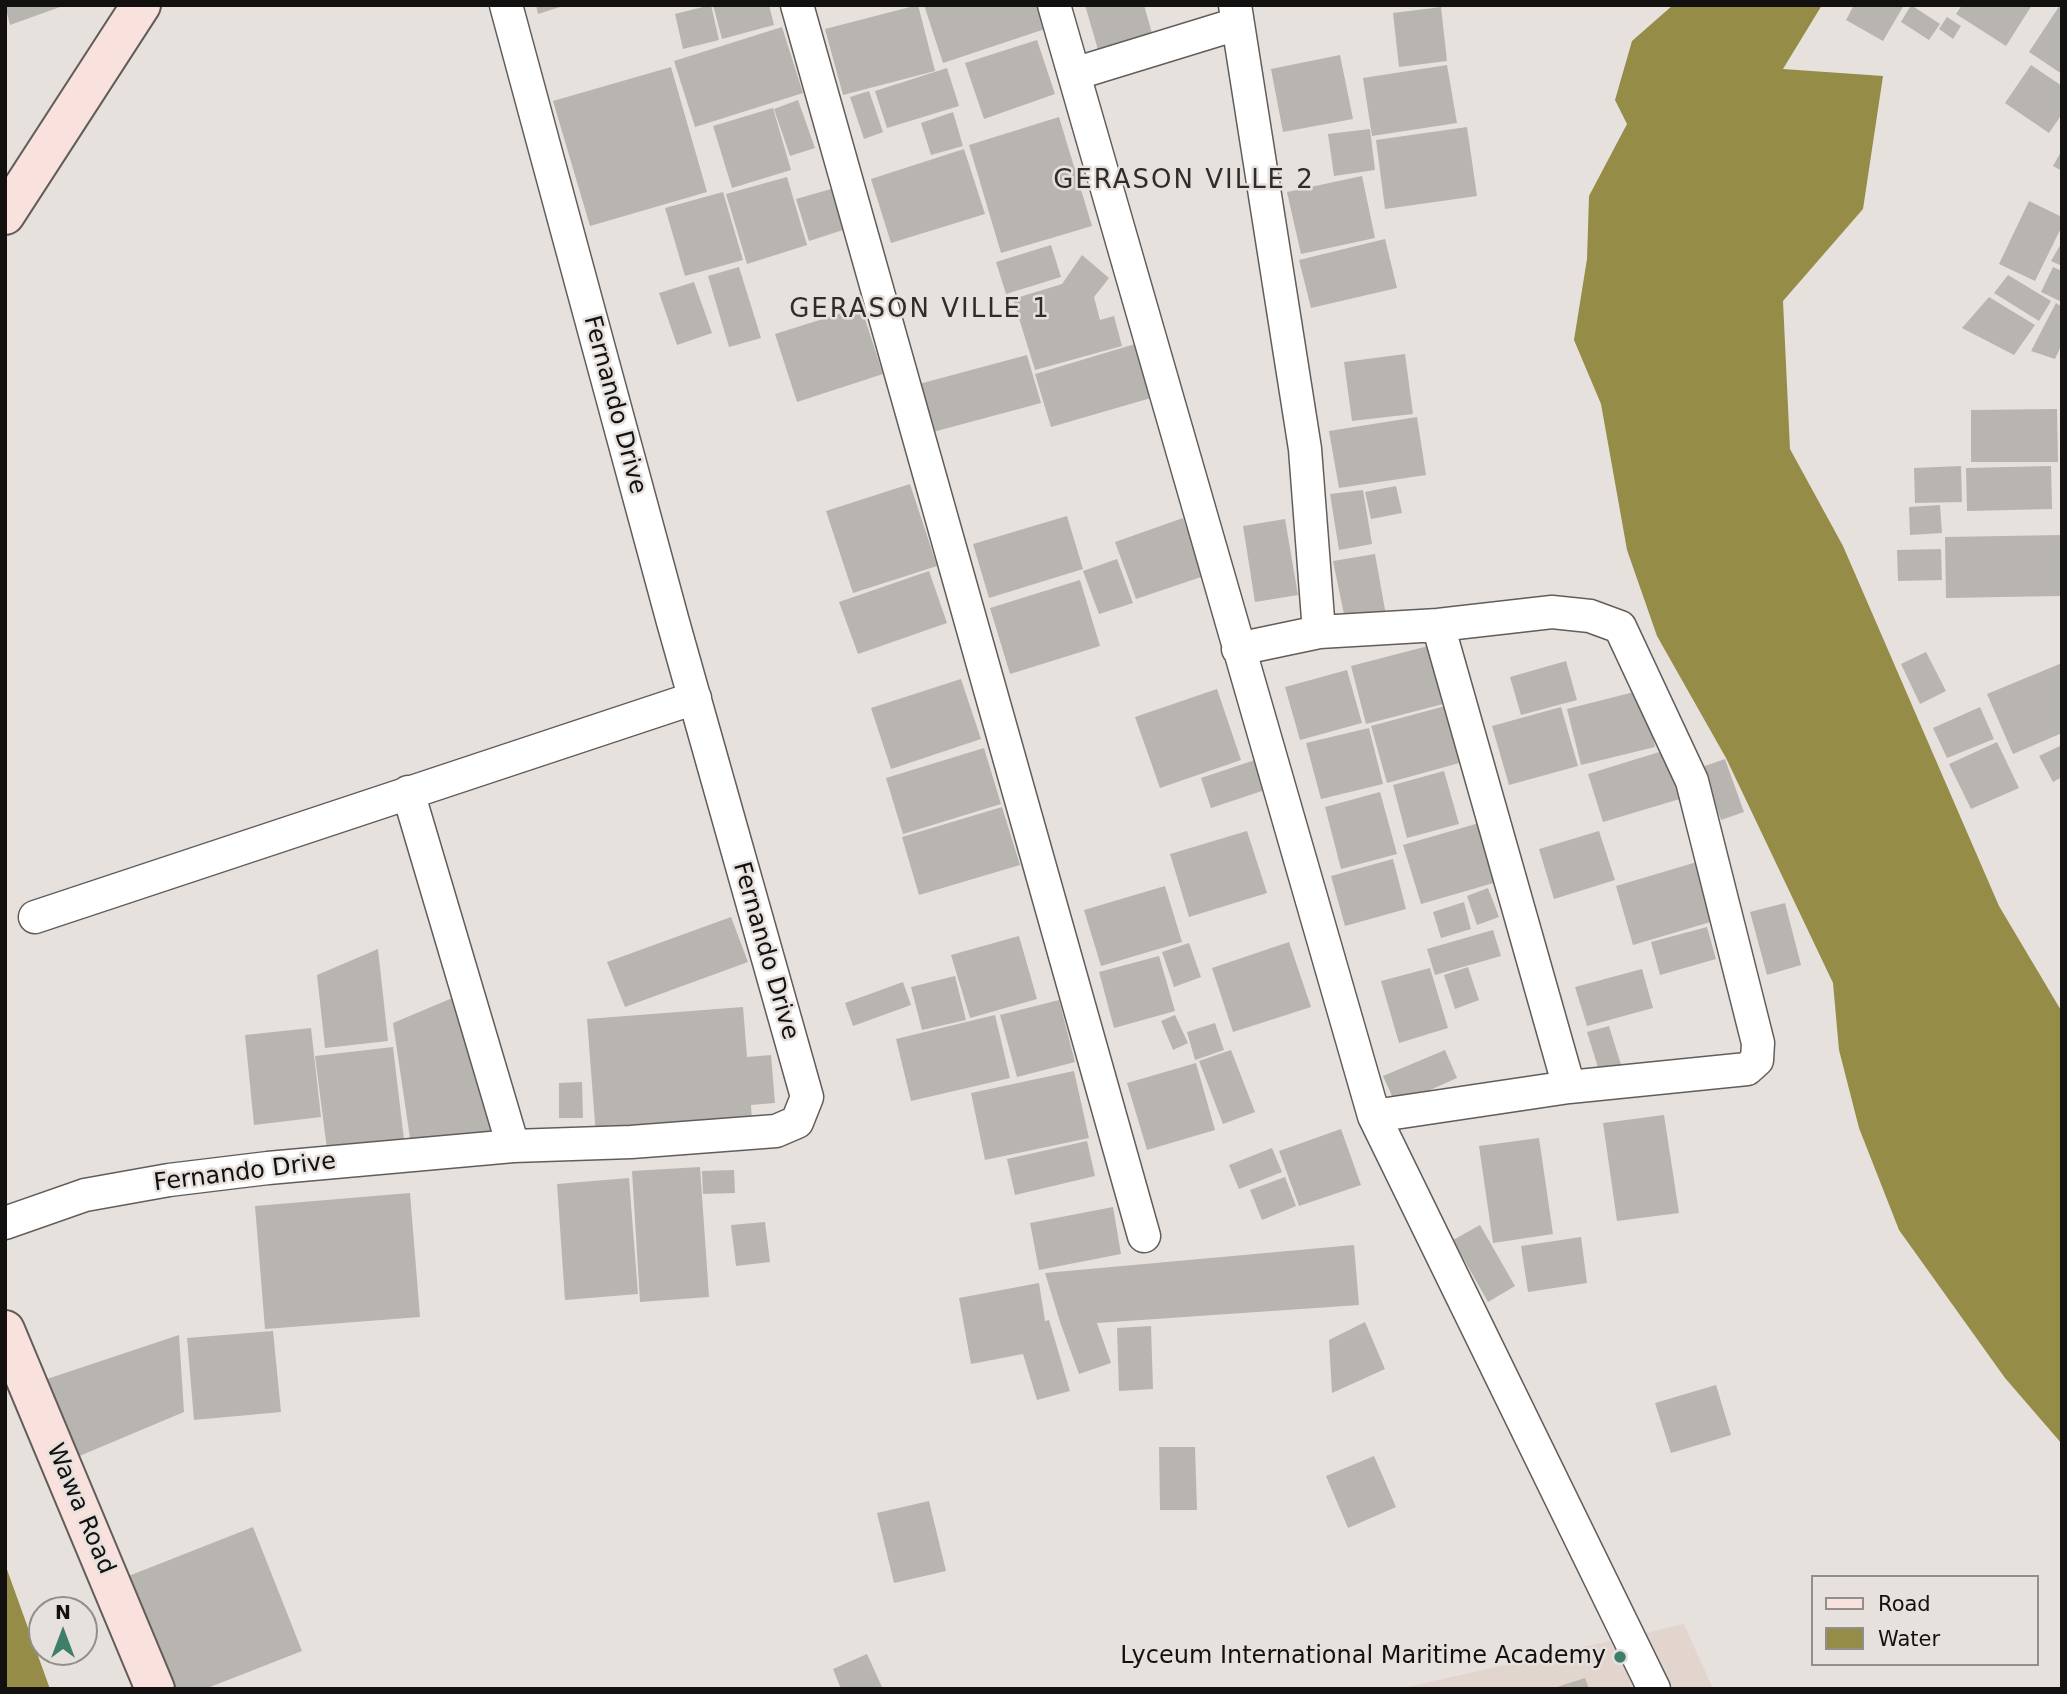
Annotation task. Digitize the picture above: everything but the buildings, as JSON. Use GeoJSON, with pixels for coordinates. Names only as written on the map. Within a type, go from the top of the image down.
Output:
{"type":"FeatureCollection","features":[{"type":"Feature","properties":{"kind":"street"},"geometry":{"type":"LineString","coordinates":[[5,215],[141,5]]}},
{"type":"Feature","properties":{"kind":"street","name":"Fernando Drive"},"geometry":{"type":"LineString","coordinates":[[5,1223],[85,1195],[169,1180],[268,1168],[513,1146],[631,1142],[776,1131],[797,1122],[807,1097],[506,5]]}},
{"type":"Feature","properties":{"kind":"street"},"geometry":{"type":"LineString","coordinates":[[797,5],[1144,1236]]}},
{"type":"Feature","properties":{"kind":"street"},"geometry":{"type":"LineString","coordinates":[[1054,5],[1374,1116],[1654,1689]]}},
{"type":"Feature","properties":{"kind":"street"},"geometry":{"type":"LineString","coordinates":[[1074,74],[1236,15],[1305,449],[1319,632]]}},
{"type":"Feature","properties":{"kind":"street"},"geometry":{"type":"LineString","coordinates":[[1238,649],[1319,632],[1438,625],[1552,612],[1590,616],[1620,627],[1692,781],[1758,1043],[1757,1060],[1748,1069],[1569,1087],[1374,1116]]}},
{"type":"Feature","properties":{"kind":"street"},"geometry":{"type":"LineString","coordinates":[[1438,625],[1569,1087]]}},
{"type":"Feature","properties":{"kind":"street"},"geometry":{"type":"LineString","coordinates":[[35,917],[695,698]]}},
{"type":"Feature","properties":{"kind":"street"},"geometry":{"type":"LineString","coordinates":[[408,792],[513,1146]]}},
{"type":"Feature","properties":{"kind":"street","name":"Wawa Road"},"geometry":{"type":"LineString","coordinates":[[5,1330],[13,1370],[155,1689]]}},
{"type":"Feature","properties":{"kind":"shaded area","name":"Lyceum International Maritime Academy"},"geometry":{"type":"Polygon","coordinates":[[[1684,1624],[1713,1689],[1399,1689],[1684,1624]]]}},
{"type":"Feature","properties":{"kind":"water"},"geometry":{"type":"Polygon","coordinates":[[[1673,5],[1822,5],[1783,69],[1883,76],[1863,209],[1783,301],[1790,449],[1843,546],[1999,906],[2062,1012],[2062,1444],[2005,1378],[1899,1230],[1859,1128],[1839,1050],[1833,983],[1726,758],[1657,636],[1627,550],[1601,404],[1574,340],[1587,259],[1589,196],[1627,124],[1615,100],[1632,41],[1673,5]]]}},
{"type":"Feature","properties":{"kind":"water"},"geometry":{"type":"Polygon","coordinates":[[[5,1564],[28,1628],[28,1666],[42,1666],[50,1689],[5,1689],[5,1564]]]}},
{"type":"Feature","properties":{"kind":"place","name":"Lyceum International Maritime Academy"},"geometry":{"type":"Point","coordinates":[1620,1657]}},
{"type":"Feature","properties":{"kind":"district","name":"GERASON VILLE 2"},"geometry":{"type":"Point","coordinates":[1184,181]}},
{"type":"Feature","properties":{"kind":"district","name":"GERASON VILLE 1"},"geometry":{"type":"Point","coordinates":[920,310]}}]}
